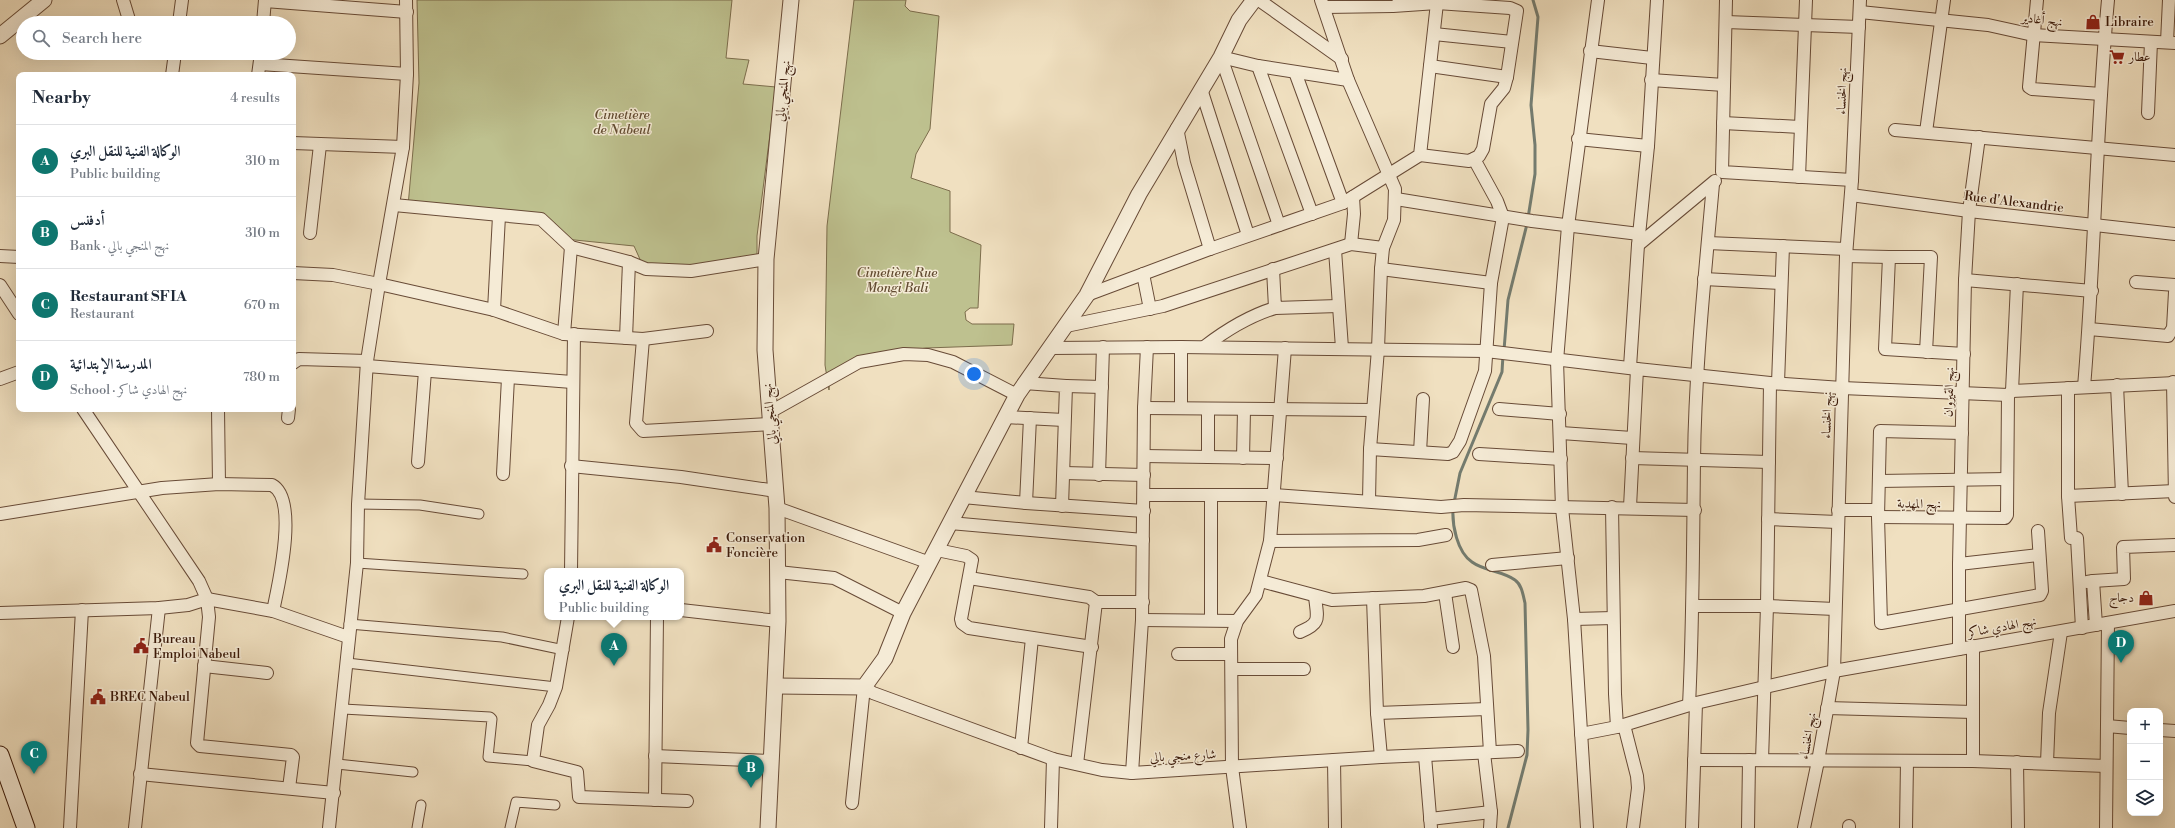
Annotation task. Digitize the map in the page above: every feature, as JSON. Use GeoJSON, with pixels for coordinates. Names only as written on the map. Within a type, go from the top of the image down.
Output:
{"type":"FeatureCollection","features":[{"type":"Feature","properties":{"kind":"main road"},"geometry":{"type":"LineString","coordinates":[[0,755],[5,781],[26,828]]}},
{"type":"Feature","properties":{"kind":"street"},"geometry":{"type":"LineString","coordinates":[[24,16],[44,0]]}},
{"type":"Feature","properties":{"kind":"street"},"geometry":{"type":"LineString","coordinates":[[123,0],[128,16]]}},
{"type":"Feature","properties":{"kind":"street"},"geometry":{"type":"LineString","coordinates":[[180,16],[182,0]]}},
{"type":"Feature","properties":{"kind":"street","name":"نهج المنجي بالي"},"geometry":{"type":"LineString","coordinates":[[768,828],[776,686],[778,572],[777,508],[765,350],[766,259],[791,0]]}},
{"type":"Feature","properties":{"kind":"street"},"geometry":{"type":"LineString","coordinates":[[1239,20],[1242,0]]}},
{"type":"Feature","properties":{"kind":"street"},"geometry":{"type":"LineString","coordinates":[[852,803],[864,687],[885,658],[903,613],[1020,389],[1066,326],[1087,294],[1139,194],[1177,128],[1221,57],[1239,20],[1254,0]]}},
{"type":"Feature","properties":{"kind":"street"},"geometry":{"type":"LineString","coordinates":[[1259,0],[1342,59]]}},
{"type":"Feature","properties":{"kind":"street"},"geometry":{"type":"LineString","coordinates":[[1587,828],[1574,619],[1562,508],[1561,433],[1557,361],[1568,226],[1578,139],[1598,0]]}},
{"type":"Feature","properties":{"kind":"street"},"geometry":{"type":"LineString","coordinates":[[1630,507],[1638,240],[1648,146],[1652,58],[1657,0]]}},
{"type":"Feature","properties":{"kind":"street"},"geometry":{"type":"LineString","coordinates":[[1396,199],[1568,226],[1638,240],[1713,184],[1722,172],[1726,0]]}},
{"type":"Feature","properties":{"kind":"street"},"geometry":{"type":"LineString","coordinates":[[1799,177],[1806,0]]}},
{"type":"Feature","properties":{"kind":"street","name":"نهج الخنساء"},"geometry":{"type":"LineString","coordinates":[[1804,828],[1834,671],[1837,522],[1846,252],[1852,180],[1860,0]]}},
{"type":"Feature","properties":{"kind":"street"},"geometry":{"type":"LineString","coordinates":[[1926,132],[1944,0]]}},
{"type":"Feature","properties":{"kind":"street"},"geometry":{"type":"LineString","coordinates":[[2037,0],[2028,86],[2030,88],[2101,94]]}},
{"type":"Feature","properties":{"kind":"street"},"geometry":{"type":"LineString","coordinates":[[2084,387],[2092,291],[2104,39],[2108,0]]}},
{"type":"Feature","properties":{"kind":"street"},"geometry":{"type":"LineString","coordinates":[[2168,0],[2171,42]]}},
{"type":"Feature","properties":{"kind":"street"},"geometry":{"type":"LineString","coordinates":[[264,16],[265,1],[407,6],[407,74],[404,147],[379,284],[367,363],[358,504],[356,563],[349,624],[343,709],[329,828]]}},
{"type":"Feature","properties":{"kind":"street"},"geometry":{"type":"LineString","coordinates":[[1420,155],[1437,3]]}},
{"type":"Feature","properties":{"kind":"street"},"geometry":{"type":"LineString","coordinates":[[1087,294],[1210,248],[1312,214],[1348,200],[1390,174],[1420,155],[1469,161],[1474,159],[1483,149],[1491,104],[1504,88],[1518,14],[1515,9],[1437,3],[1393,6],[1323,4],[1348,80],[1390,174],[1395,189],[1396,199],[1394,220],[1383,248],[1381,268],[1378,349],[1372,410],[1369,501]]}},
{"type":"Feature","properties":{"kind":"street","name":"نهج أغادير"},"geometry":{"type":"LineString","coordinates":[[1860,12],[1988,25],[2033,35],[2171,42]]}},
{"type":"Feature","properties":{"kind":"street"},"geometry":{"type":"LineString","coordinates":[[1726,22],[1858,27]]}},
{"type":"Feature","properties":{"kind":"street"},"geometry":{"type":"LineString","coordinates":[[0,36],[16,23]]}},
{"type":"Feature","properties":{"kind":"street"},"geometry":{"type":"LineString","coordinates":[[1434,34],[1512,42]]}},
{"type":"Feature","properties":{"kind":"street"},"geometry":{"type":"LineString","coordinates":[[2148,113],[2151,42]]}},
{"type":"Feature","properties":{"kind":"street"},"geometry":{"type":"LineString","coordinates":[[1590,51],[1652,58]]}},
{"type":"Feature","properties":{"kind":"street"},"geometry":{"type":"LineString","coordinates":[[1221,57],[1258,66],[1348,80]]}},
{"type":"Feature","properties":{"kind":"street"},"geometry":{"type":"LineString","coordinates":[[1221,57],[1279,225]]}},
{"type":"Feature","properties":{"kind":"street"},"geometry":{"type":"LineString","coordinates":[[172,72],[174,60]]}},
{"type":"Feature","properties":{"kind":"street"},"geometry":{"type":"LineString","coordinates":[[260,64],[407,74]]}},
{"type":"Feature","properties":{"kind":"street"},"geometry":{"type":"LineString","coordinates":[[1258,66],[1312,214]]}},
{"type":"Feature","properties":{"kind":"street"},"geometry":{"type":"LineString","coordinates":[[1430,66],[1507,77]]}},
{"type":"Feature","properties":{"kind":"street"},"geometry":{"type":"LineString","coordinates":[[1295,72],[1354,214],[1351,244]]}},
{"type":"Feature","properties":{"kind":"street"},"geometry":{"type":"LineString","coordinates":[[1651,80],[1724,84]]}},
{"type":"Feature","properties":{"kind":"street"},"geometry":{"type":"LineString","coordinates":[[1201,89],[1248,235]]}},
{"type":"Feature","properties":{"kind":"street"},"geometry":{"type":"LineString","coordinates":[[1723,123],[1800,127]]}},
{"type":"Feature","properties":{"kind":"street"},"geometry":{"type":"LineString","coordinates":[[1177,128],[1184,163],[1210,248]]}},
{"type":"Feature","properties":{"kind":"street"},"geometry":{"type":"LineString","coordinates":[[1895,130],[2175,155]]}},
{"type":"Feature","properties":{"kind":"street","name":"نهج القيروان"},"geometry":{"type":"LineString","coordinates":[[1959,649],[1959,564],[1964,393],[1965,280],[1969,211],[1979,137]]}},
{"type":"Feature","properties":{"kind":"street"},"geometry":{"type":"LineString","coordinates":[[1578,139],[1648,146]]}},
{"type":"Feature","properties":{"kind":"street"},"geometry":{"type":"LineString","coordinates":[[296,143],[404,147]]}},
{"type":"Feature","properties":{"kind":"street"},"geometry":{"type":"LineString","coordinates":[[310,233],[320,145]]}},
{"type":"Feature","properties":{"kind":"street"},"geometry":{"type":"LineString","coordinates":[[1370,449],[1448,454],[1456,448],[1480,387],[1489,351],[1491,283],[1507,217],[1474,159]]}},
{"type":"Feature","properties":{"kind":"street"},"geometry":{"type":"LineString","coordinates":[[1722,172],[1852,180]]}},
{"type":"Feature","properties":{"kind":"street"},"geometry":{"type":"LineString","coordinates":[[1692,828],[1694,760],[1694,460],[1704,279],[1713,184]]}},
{"type":"Feature","properties":{"kind":"street","name":"Rue d'Alexandrie"},"geometry":{"type":"LineString","coordinates":[[1851,195],[1969,211],[2175,234]]}},
{"type":"Feature","properties":{"kind":"street"},"geometry":{"type":"LineString","coordinates":[[394,205],[541,219],[571,247],[629,262],[646,269],[691,271],[766,259]]}},
{"type":"Feature","properties":{"kind":"street"},"geometry":{"type":"LineString","coordinates":[[494,310],[499,216]]}},
{"type":"Feature","properties":{"kind":"street"},"geometry":{"type":"LineString","coordinates":[[1708,243],[1782,246],[1889,257],[1931,257],[1926,352]]}},
{"type":"Feature","properties":{"kind":"street"},"geometry":{"type":"LineString","coordinates":[[1066,326],[1150,310],[1351,244],[1383,248]]}},
{"type":"Feature","properties":{"kind":"street"},"geometry":{"type":"LineString","coordinates":[[1762,760],[1768,606],[1769,462],[1781,283],[1782,246]]}},
{"type":"Feature","properties":{"kind":"street"},"geometry":{"type":"LineString","coordinates":[[571,247],[569,334],[572,382],[571,568]]}},
{"type":"Feature","properties":{"kind":"street"},"geometry":{"type":"LineString","coordinates":[[1335,250],[1342,348]]}},
{"type":"Feature","properties":{"kind":"street"},"geometry":{"type":"LineString","coordinates":[[0,256],[16,258]]}},
{"type":"Feature","properties":{"kind":"street"},"geometry":{"type":"LineString","coordinates":[[1889,257],[1885,350],[1964,354]]}},
{"type":"Feature","properties":{"kind":"street"},"geometry":{"type":"LineString","coordinates":[[626,338],[629,262]]}},
{"type":"Feature","properties":{"kind":"street"},"geometry":{"type":"LineString","coordinates":[[1381,268],[1491,283]]}},
{"type":"Feature","properties":{"kind":"street"},"geometry":{"type":"LineString","coordinates":[[1273,269],[1275,308]]}},
{"type":"Feature","properties":{"kind":"street"},"geometry":{"type":"LineString","coordinates":[[296,273],[333,275],[379,284],[494,310],[569,334],[643,339],[706,331]]}},
{"type":"Feature","properties":{"kind":"street"},"geometry":{"type":"LineString","coordinates":[[1143,274],[1150,310]]}},
{"type":"Feature","properties":{"kind":"street"},"geometry":{"type":"LineString","coordinates":[[1704,279],[1781,283]]}},
{"type":"Feature","properties":{"kind":"street"},"geometry":{"type":"LineString","coordinates":[[1965,280],[2092,291]]}},
{"type":"Feature","properties":{"kind":"street"},"geometry":{"type":"LineString","coordinates":[[2136,282],[2175,285]]}},
{"type":"Feature","properties":{"kind":"street"},"geometry":{"type":"LineString","coordinates":[[1879,481],[1962,478],[2007,479],[2010,393],[2017,284]]}},
{"type":"Feature","properties":{"kind":"street"},"geometry":{"type":"LineString","coordinates":[[0,285],[16,309]]}},
{"type":"Feature","properties":{"kind":"street"},"geometry":{"type":"LineString","coordinates":[[2089,329],[2170,335],[2173,328],[2175,292]]}},
{"type":"Feature","properties":{"kind":"street"},"geometry":{"type":"LineString","coordinates":[[1204,347],[1230,328],[1263,312],[1275,308],[1338,306]]}},
{"type":"Feature","properties":{"kind":"street"},"geometry":{"type":"LineString","coordinates":[[643,339],[636,423],[638,428],[648,431],[770,418],[859,362],[904,354],[928,355],[953,362],[1020,389],[1066,386],[1102,387]]}},
{"type":"Feature","properties":{"kind":"street"},"geometry":{"type":"LineString","coordinates":[[1099,475],[1103,347]]}},
{"type":"Feature","properties":{"kind":"street"},"geometry":{"type":"LineString","coordinates":[[1132,773],[1143,602],[1144,408],[1147,347]]}},
{"type":"Feature","properties":{"kind":"street"},"geometry":{"type":"LineString","coordinates":[[1181,408],[1182,347]]}},
{"type":"Feature","properties":{"kind":"street"},"geometry":{"type":"LineString","coordinates":[[1050,348],[1204,347],[1489,351],[1557,361],[1699,374],[1774,383],[1842,388],[1964,393],[2010,393],[2174,382],[2175,497]]}},
{"type":"Feature","properties":{"kind":"street"},"geometry":{"type":"LineString","coordinates":[[1240,828],[1232,767],[1231,654],[1233,630],[1237,621],[1253,600],[1261,581],[1270,541],[1285,348]]}},
{"type":"Feature","properties":{"kind":"street"},"geometry":{"type":"LineString","coordinates":[[296,361],[299,359],[367,363],[508,378],[572,382]]}},
{"type":"Feature","properties":{"kind":"street"},"geometry":{"type":"LineString","coordinates":[[418,462],[425,370]]}},
{"type":"Feature","properties":{"kind":"street"},"geometry":{"type":"LineString","coordinates":[[0,379],[16,373]]}},
{"type":"Feature","properties":{"kind":"street"},"geometry":{"type":"LineString","coordinates":[[503,474],[508,378]]}},
{"type":"Feature","properties":{"kind":"street"},"geometry":{"type":"LineString","coordinates":[[2117,385],[2122,494]]}},
{"type":"Feature","properties":{"kind":"street"},"geometry":{"type":"LineString","coordinates":[[1062,506],[1066,386]]}},
{"type":"Feature","properties":{"kind":"street"},"geometry":{"type":"LineString","coordinates":[[2068,388],[2068,496],[2071,538],[2077,538],[2082,628]]}},
{"type":"Feature","properties":{"kind":"street"},"geometry":{"type":"LineString","coordinates":[[1420,452],[1423,399]]}},
{"type":"Feature","properties":{"kind":"street"},"geometry":{"type":"LineString","coordinates":[[1144,408],[1208,410],[1372,410]]}},
{"type":"Feature","properties":{"kind":"street"},"geometry":{"type":"LineString","coordinates":[[1499,409],[1560,414]]}},
{"type":"Feature","properties":{"kind":"street"},"geometry":{"type":"LineString","coordinates":[[1208,410],[1208,457]]}},
{"type":"Feature","properties":{"kind":"street"},"geometry":{"type":"LineString","coordinates":[[1243,458],[1244,410]]}},
{"type":"Feature","properties":{"kind":"street"},"geometry":{"type":"LineString","coordinates":[[85,412],[199,582],[208,599],[209,617],[198,745],[291,755],[293,757],[290,788]]}},
{"type":"Feature","properties":{"kind":"street"},"geometry":{"type":"LineString","coordinates":[[218,412],[219,484]]}},
{"type":"Feature","properties":{"kind":"street"},"geometry":{"type":"LineString","coordinates":[[1005,417],[1064,420]]}},
{"type":"Feature","properties":{"kind":"street"},"geometry":{"type":"LineString","coordinates":[[1026,503],[1030,418]]}},
{"type":"Feature","properties":{"kind":"street"},"geometry":{"type":"LineString","coordinates":[[1962,433],[1881,430],[1878,514],[1881,623],[1959,608],[2040,595],[2042,591],[2038,531]]}},
{"type":"Feature","properties":{"kind":"street"},"geometry":{"type":"LineString","coordinates":[[1561,433],[1632,438]]}},
{"type":"Feature","properties":{"kind":"street"},"geometry":{"type":"LineString","coordinates":[[1479,454],[1561,459]]}},
{"type":"Feature","properties":{"kind":"street"},"geometry":{"type":"LineString","coordinates":[[1144,456],[1277,458]]}},
{"type":"Feature","properties":{"kind":"street"},"geometry":{"type":"LineString","coordinates":[[1632,458],[1769,462]]}},
{"type":"Feature","properties":{"kind":"street"},"geometry":{"type":"LineString","coordinates":[[571,466],[681,477],[776,491]]}},
{"type":"Feature","properties":{"kind":"street"},"geometry":{"type":"LineString","coordinates":[[1064,473],[1144,475]]}},
{"type":"Feature","properties":{"kind":"street","name":"نهج المهدية"},"geometry":{"type":"LineString","coordinates":[[1838,510],[1960,519],[2005,518],[2007,515],[2007,479]]}},
{"type":"Feature","properties":{"kind":"street"},"geometry":{"type":"LineString","coordinates":[[0,514],[140,493],[162,488],[219,484],[272,485],[280,492],[284,512],[286,543],[273,611]]}},
{"type":"Feature","properties":{"kind":"street"},"geometry":{"type":"LineString","coordinates":[[2068,496],[2175,491]]}},
{"type":"Feature","properties":{"kind":"street"},"geometry":{"type":"LineString","coordinates":[[1144,495],[1274,495],[1445,507],[1459,505],[1562,508],[1630,507],[1695,510]]}},
{"type":"Feature","properties":{"kind":"street"},"geometry":{"type":"LineString","coordinates":[[1211,496],[1211,619]]}},
{"type":"Feature","properties":{"kind":"street"},"geometry":{"type":"LineString","coordinates":[[963,497],[1062,506],[1144,510]]}},
{"type":"Feature","properties":{"kind":"street"},"geometry":{"type":"LineString","coordinates":[[358,504],[420,506],[479,514]]}},
{"type":"Feature","properties":{"kind":"street"},"geometry":{"type":"LineString","coordinates":[[1612,507],[1613,618],[1621,726],[1637,776],[1638,788],[1633,828]]}},
{"type":"Feature","properties":{"kind":"street"},"geometry":{"type":"LineString","coordinates":[[777,508],[934,556],[970,557],[972,563],[962,619],[965,626],[969,628],[1092,647]]}},
{"type":"Feature","properties":{"kind":"street"},"geometry":{"type":"LineString","coordinates":[[1768,519],[1837,522]]}},
{"type":"Feature","properties":{"kind":"street"},"geometry":{"type":"LineString","coordinates":[[950,523],[1143,540]]}},
{"type":"Feature","properties":{"kind":"street"},"geometry":{"type":"LineString","coordinates":[[1270,541],[1418,540],[1446,535]]}},
{"type":"Feature","properties":{"kind":"street"},"geometry":{"type":"LineString","coordinates":[[2080,582],[2124,579],[2123,547],[2175,545]]}},
{"type":"Feature","properties":{"kind":"street"},"geometry":{"type":"LineString","coordinates":[[1959,564],[2039,555]]}},
{"type":"Feature","properties":{"kind":"street"},"geometry":{"type":"LineString","coordinates":[[1492,565],[1568,558]]}},
{"type":"Feature","properties":{"kind":"street"},"geometry":{"type":"LineString","coordinates":[[356,563],[523,574]]}},
{"type":"Feature","properties":{"kind":"street"},"geometry":{"type":"LineString","coordinates":[[778,572],[834,578],[903,613]]}},
{"type":"Feature","properties":{"kind":"street"},"geometry":{"type":"LineString","coordinates":[[969,578],[1089,597],[1096,602],[1143,602]]}},
{"type":"Feature","properties":{"kind":"street"},"geometry":{"type":"LineString","coordinates":[[1261,581],[1332,600],[1445,593],[1466,588],[1472,590],[1484,656],[1487,709],[1487,753],[1491,812],[1490,828]]}},
{"type":"Feature","properties":{"kind":"street"},"geometry":{"type":"LineString","coordinates":[[2093,581],[2096,625]]}},
{"type":"Feature","properties":{"kind":"street"},"geometry":{"type":"LineString","coordinates":[[1445,593],[1453,647]]}},
{"type":"Feature","properties":{"kind":"street"},"geometry":{"type":"LineString","coordinates":[[1300,632],[1313,627],[1316,622],[1315,596]]}},
{"type":"Feature","properties":{"kind":"street"},"geometry":{"type":"LineString","coordinates":[[1372,598],[1377,713],[1381,757]]}},
{"type":"Feature","properties":{"kind":"street"},"geometry":{"type":"LineString","coordinates":[[0,613],[159,608],[188,605],[208,599],[273,611],[348,637]]}},
{"type":"Feature","properties":{"kind":"street"},"geometry":{"type":"LineString","coordinates":[[1077,764],[1092,647],[1096,602]]}},
{"type":"Feature","properties":{"kind":"street"},"geometry":{"type":"LineString","coordinates":[[1693,606],[1768,606],[1835,609]]}},
{"type":"Feature","properties":{"kind":"street"},"geometry":{"type":"LineString","coordinates":[[135,828],[159,608]]}},
{"type":"Feature","properties":{"kind":"street"},"geometry":{"type":"LineString","coordinates":[[70,828],[82,610]]}},
{"type":"Feature","properties":{"kind":"street"},"geometry":{"type":"LineString","coordinates":[[684,610],[778,621]]}},
{"type":"Feature","properties":{"kind":"street","name":"نهج الهادي شاكر"},"geometry":{"type":"LineString","coordinates":[[1581,734],[1621,726],[1693,704],[1834,671],[2175,611]]}},
{"type":"Feature","properties":{"kind":"street"},"geometry":{"type":"LineString","coordinates":[[1574,619],[1613,618]]}},
{"type":"Feature","properties":{"kind":"street"},"geometry":{"type":"LineString","coordinates":[[1142,620],[1211,619],[1237,621]]}},
{"type":"Feature","properties":{"kind":"street"},"geometry":{"type":"LineString","coordinates":[[533,761],[538,725],[556,688],[564,650],[568,620]]}},
{"type":"Feature","properties":{"kind":"street"},"geometry":{"type":"LineString","coordinates":[[655,800],[657,620]]}},
{"type":"Feature","properties":{"kind":"street"},"geometry":{"type":"LineString","coordinates":[[2106,828],[2108,623]]}},
{"type":"Feature","properties":{"kind":"street"},"geometry":{"type":"LineString","coordinates":[[349,624],[502,637],[564,650]]}},
{"type":"Feature","properties":{"kind":"street"},"geometry":{"type":"LineString","coordinates":[[2047,763],[2049,713],[2062,632]]}},
{"type":"Feature","properties":{"kind":"street"},"geometry":{"type":"LineString","coordinates":[[1021,748],[1032,638]]}},
{"type":"Feature","properties":{"kind":"street"},"geometry":{"type":"LineString","coordinates":[[1972,761],[1973,646]]}},
{"type":"Feature","properties":{"kind":"street"},"geometry":{"type":"LineString","coordinates":[[1178,654],[1231,654]]}},
{"type":"Feature","properties":{"kind":"street"},"geometry":{"type":"LineString","coordinates":[[347,663],[556,688]]}},
{"type":"Feature","properties":{"kind":"street"},"geometry":{"type":"LineString","coordinates":[[204,666],[267,673]]}},
{"type":"Feature","properties":{"kind":"street"},"geometry":{"type":"LineString","coordinates":[[1232,669],[1304,669]]}},
{"type":"Feature","properties":{"kind":"street"},"geometry":{"type":"LineString","coordinates":[[776,686],[864,687]]}},
{"type":"Feature","properties":{"kind":"street","name":"شارع منجي بالي"},"geometry":{"type":"LineString","coordinates":[[864,687],[873,693],[1021,748],[1053,758],[1102,770],[1132,773],[1381,757],[1518,751]]}},
{"type":"Feature","properties":{"kind":"street"},"geometry":{"type":"LineString","coordinates":[[1827,708],[1973,712]]}},
{"type":"Feature","properties":{"kind":"street"},"geometry":{"type":"LineString","coordinates":[[343,709],[490,717],[492,719],[488,757],[533,761],[577,772],[579,796],[687,801]]}},
{"type":"Feature","properties":{"kind":"street"},"geometry":{"type":"LineString","coordinates":[[1377,713],[1487,709]]}},
{"type":"Feature","properties":{"kind":"street"},"geometry":{"type":"LineString","coordinates":[[2107,726],[2127,728]]}},
{"type":"Feature","properties":{"kind":"street"},"geometry":{"type":"LineString","coordinates":[[2163,730],[2175,731]]}},
{"type":"Feature","properties":{"kind":"street"},"geometry":{"type":"LineString","coordinates":[[655,756],[772,761]]}},
{"type":"Feature","properties":{"kind":"street"},"geometry":{"type":"LineString","coordinates":[[1425,756],[1430,823],[1491,812]]}},
{"type":"Feature","properties":{"kind":"street"},"geometry":{"type":"LineString","coordinates":[[1052,828],[1053,758]]}},
{"type":"Feature","properties":{"kind":"street"},"geometry":{"type":"LineString","coordinates":[[1334,760],[1335,828]]}},
{"type":"Feature","properties":{"kind":"street"},"geometry":{"type":"LineString","coordinates":[[1694,760],[1972,761],[2106,766]]}},
{"type":"Feature","properties":{"kind":"street"},"geometry":{"type":"LineString","coordinates":[[1748,828],[1749,760]]}},
{"type":"Feature","properties":{"kind":"street"},"geometry":{"type":"LineString","coordinates":[[1906,828],[1907,761]]}},
{"type":"Feature","properties":{"kind":"street"},"geometry":{"type":"LineString","coordinates":[[2017,762],[2018,828]]}},
{"type":"Feature","properties":{"kind":"street"},"geometry":{"type":"LineString","coordinates":[[337,764],[412,772]]}},
{"type":"Feature","properties":{"kind":"street"},"geometry":{"type":"LineString","coordinates":[[140,774],[334,793]]}},
{"type":"Feature","properties":{"kind":"street"},"geometry":{"type":"LineString","coordinates":[[510,828],[516,802],[555,805]]}},
{"type":"Feature","properties":{"kind":"street"},"geometry":{"type":"LineString","coordinates":[[417,828],[421,805]]}},
{"type":"Feature","properties":{"kind":"green space","name":"Cimetière de Nabeul"},"geometry":{"type":"Polygon","coordinates":[[[417,0],[732,0],[726,58],[749,60],[743,84],[776,87],[757,236],[757,259],[681,270],[643,266],[634,246],[565,239],[545,217],[408,206],[419,83],[417,0]]]}},
{"type":"Feature","properties":{"kind":"green space","name":"Cimetière Rue Mongi Bali"},"geometry":{"type":"Polygon","coordinates":[[[854,0],[906,0],[905,6],[910,11],[939,16],[930,129],[916,154],[911,178],[950,191],[950,232],[981,245],[978,308],[970,308],[965,312],[966,320],[972,324],[1014,324],[1012,345],[926,348],[863,357],[830,371],[829,390],[825,365],[827,226],[854,0]]]}},
{"type":"Feature","properties":{"kind":"waterway"},"geometry":{"type":"LineString","coordinates":[[1528,218],[1535,174],[1535,145],[1531,105],[1538,17],[1533,0]]}},
{"type":"Feature","properties":{"kind":"waterway"},"geometry":{"type":"LineString","coordinates":[[1504,350],[1508,300],[1527,224]]}},
{"type":"Feature","properties":{"kind":"waterway"},"geometry":{"type":"LineString","coordinates":[[1454,503],[1460,473],[1502,372],[1503,355]]}},
{"type":"Feature","properties":{"kind":"waterway"},"geometry":{"type":"LineString","coordinates":[[1453,508],[1453,522],[1456,538],[1467,558],[1477,565],[1515,580],[1521,587],[1525,603],[1528,730],[1527,755],[1508,828]]}},
{"type":"Feature","properties":{"kind":"place","name":"Libraire"},"geometry":{"type":"Point","coordinates":[2093,22]}},
{"type":"Feature","properties":{"kind":"place","name":"عطار"},"geometry":{"type":"Point","coordinates":[2117,57]}},
{"type":"Feature","properties":{"kind":"place","name":"Conservation Foncière"},"geometry":{"type":"Point","coordinates":[714,545]}},
{"type":"Feature","properties":{"kind":"place","name":"دجاج"},"geometry":{"type":"Point","coordinates":[2146,598]}},
{"type":"Feature","properties":{"kind":"place","name":"Bureau Emploi Nabeul"},"geometry":{"type":"Point","coordinates":[141,646]}},
{"type":"Feature","properties":{"kind":"place","name":"المدرسة الإبتدائية"},"geometry":{"type":"Point","coordinates":[2121,663]}},
{"type":"Feature","properties":{"kind":"place","name":"الوكالة الفنية للنقل البري"},"geometry":{"type":"Point","coordinates":[614,666]}},
{"type":"Feature","properties":{"kind":"place","name":"BREC Nabeul"},"geometry":{"type":"Point","coordinates":[98,697]}},
{"type":"Feature","properties":{"kind":"place","name":"Restaurant SFIA"},"geometry":{"type":"Point","coordinates":[34,774]}},
{"type":"Feature","properties":{"kind":"place","name":"أدفنس"},"geometry":{"type":"Point","coordinates":[751,788]}}]}
